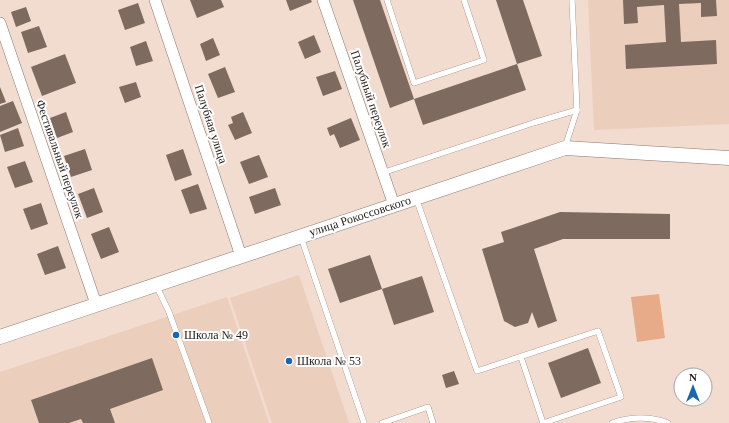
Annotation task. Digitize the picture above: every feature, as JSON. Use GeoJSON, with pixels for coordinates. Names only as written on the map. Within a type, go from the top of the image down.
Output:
{"type":"FeatureCollection","features":[{"type":"Feature","properties":{"kind":"street","name":"Палубная улица"},"geometry":{"type":"LineString","coordinates":[[155,0],[241,256]]}},
{"type":"Feature","properties":{"kind":"street","name":"Палубный переулок"},"geometry":{"type":"LineString","coordinates":[[323,0],[394,205]]}},
{"type":"Feature","properties":{"kind":"street","name":"Фестивальный переулок"},"geometry":{"type":"LineString","coordinates":[[0,23],[96,304]]}},
{"type":"Feature","properties":{"kind":"street","name":"улица Рокоссовского"},"geometry":{"type":"LineString","coordinates":[[0,337],[565,148],[729,158]]}},
{"type":"Feature","properties":{"kind":"lane"},"geometry":{"type":"LineString","coordinates":[[387,0],[414,83],[484,60],[464,0]]}},
{"type":"Feature","properties":{"kind":"lane"},"geometry":{"type":"LineString","coordinates":[[565,148],[577,110],[572,0]]}},
{"type":"Feature","properties":{"kind":"lane"},"geometry":{"type":"LineString","coordinates":[[382,173],[577,110]]}},
{"type":"Feature","properties":{"kind":"lane"},"geometry":{"type":"LineString","coordinates":[[416,198],[477,370],[598,331],[621,397],[543,423],[521,357]]}},
{"type":"Feature","properties":{"kind":"lane"},"geometry":{"type":"LineString","coordinates":[[301,236],[364,423]]}},
{"type":"Feature","properties":{"kind":"lane"},"geometry":{"type":"LineString","coordinates":[[156,284],[169,312],[209,423]]}},
{"type":"Feature","properties":{"kind":"lane"},"geometry":{"type":"LineString","coordinates":[[382,423],[428,407],[433,423]]}},
{"type":"Feature","properties":{"kind":"lane"},"geometry":{"type":"LineString","coordinates":[[612,423],[629,418],[658,419],[668,423]]}},
{"type":"Feature","properties":{"kind":"shaded area"},"geometry":{"type":"Polygon","coordinates":[[[588,0],[729,0],[729,124],[594,130],[588,0]]]}},
{"type":"Feature","properties":{"kind":"shaded area","name":"Школа № 53"},"geometry":{"type":"Polygon","coordinates":[[[299,275],[349,423],[272,423],[230,298],[299,275]]]}},
{"type":"Feature","properties":{"kind":"shaded area"},"geometry":{"type":"Polygon","coordinates":[[[659,294],[665,338],[637,342],[631,297],[659,294]]]}},
{"type":"Feature","properties":{"kind":"shaded area","name":"Школа № 49"},"geometry":{"type":"Polygon","coordinates":[[[227,297],[269,423],[0,423],[0,372],[227,297]]]}},
{"type":"Feature","properties":{"kind":"building"},"geometry":{"type":"Polygon","coordinates":[[[190,0],[221,0],[224,7],[197,18],[190,0]]]}},
{"type":"Feature","properties":{"kind":"building"},"geometry":{"type":"Polygon","coordinates":[[[286,0],[311,0],[312,2],[290,11],[286,0]]]}},
{"type":"Feature","properties":{"kind":"building"},"geometry":{"type":"Polygon","coordinates":[[[353,0],[380,0],[414,99],[390,108],[353,0]]]}},
{"type":"Feature","properties":{"kind":"building"},"geometry":{"type":"Polygon","coordinates":[[[496,0],[523,0],[542,56],[517,64],[496,0]]]}},
{"type":"Feature","properties":{"kind":"building"},"geometry":{"type":"Polygon","coordinates":[[[623,0],[716,0],[717,16],[701,17],[701,3],[679,4],[681,42],[716,40],[717,64],[626,69],[625,45],[666,42],[664,5],[637,7],[638,23],[624,24],[623,0]]]}},
{"type":"Feature","properties":{"kind":"building"},"geometry":{"type":"Polygon","coordinates":[[[138,3],[145,23],[125,30],[118,10],[138,3]]]}},
{"type":"Feature","properties":{"kind":"building"},"geometry":{"type":"Polygon","coordinates":[[[26,7],[31,21],[16,27],[11,12],[26,7]]]}},
{"type":"Feature","properties":{"kind":"building"},"geometry":{"type":"Polygon","coordinates":[[[39,26],[47,47],[28,53],[21,32],[39,26]]]}},
{"type":"Feature","properties":{"kind":"building"},"geometry":{"type":"Polygon","coordinates":[[[314,35],[321,52],[305,59],[298,42],[314,35]]]}},
{"type":"Feature","properties":{"kind":"building"},"geometry":{"type":"Polygon","coordinates":[[[213,38],[220,55],[206,61],[200,44],[213,38]]]}},
{"type":"Feature","properties":{"kind":"building"},"geometry":{"type":"Polygon","coordinates":[[[146,41],[153,61],[136,66],[130,47],[146,41]]]}},
{"type":"Feature","properties":{"kind":"building"},"geometry":{"type":"Polygon","coordinates":[[[65,54],[76,83],[42,96],[31,67],[65,54]]]}},
{"type":"Feature","properties":{"kind":"building"},"geometry":{"type":"Polygon","coordinates":[[[517,64],[526,90],[423,125],[414,99],[517,64]]]}},
{"type":"Feature","properties":{"kind":"building"},"geometry":{"type":"Polygon","coordinates":[[[225,67],[235,92],[218,98],[208,74],[225,67]]]}},
{"type":"Feature","properties":{"kind":"building"},"geometry":{"type":"Polygon","coordinates":[[[335,71],[342,89],[323,96],[316,77],[335,71]]]}},
{"type":"Feature","properties":{"kind":"building"},"geometry":{"type":"Polygon","coordinates":[[[136,82],[141,97],[125,103],[119,87],[136,82]]]}},
{"type":"Feature","properties":{"kind":"building"},"geometry":{"type":"Polygon","coordinates":[[[0,87],[6,102],[0,104],[0,87]]]}},
{"type":"Feature","properties":{"kind":"building"},"geometry":{"type":"Polygon","coordinates":[[[13,101],[22,123],[0,132],[0,106],[13,101]]]}},
{"type":"Feature","properties":{"kind":"building"},"geometry":{"type":"Polygon","coordinates":[[[66,112],[73,132],[57,138],[50,118],[66,112]]]}},
{"type":"Feature","properties":{"kind":"building"},"geometry":{"type":"Polygon","coordinates":[[[243,112],[252,133],[235,140],[228,125],[233,123],[231,117],[243,112]]]}},
{"type":"Feature","properties":{"kind":"building"},"geometry":{"type":"Polygon","coordinates":[[[351,118],[360,140],[340,148],[334,134],[330,136],[327,128],[351,118]]]}},
{"type":"Feature","properties":{"kind":"building"},"geometry":{"type":"Polygon","coordinates":[[[18,128],[24,146],[5,152],[0,135],[18,128]]]}},
{"type":"Feature","properties":{"kind":"building"},"geometry":{"type":"Polygon","coordinates":[[[85,149],[92,170],[71,177],[64,156],[85,149]]]}},
{"type":"Feature","properties":{"kind":"building"},"geometry":{"type":"Polygon","coordinates":[[[183,149],[192,175],[175,181],[166,155],[183,149]]]}},
{"type":"Feature","properties":{"kind":"building"},"geometry":{"type":"Polygon","coordinates":[[[259,155],[268,177],[249,184],[240,162],[259,155]]]}},
{"type":"Feature","properties":{"kind":"building"},"geometry":{"type":"Polygon","coordinates":[[[25,161],[33,182],[15,188],[7,167],[25,161]]]}},
{"type":"Feature","properties":{"kind":"building"},"geometry":{"type":"Polygon","coordinates":[[[198,184],[207,209],[190,214],[181,190],[198,184]]]}},
{"type":"Feature","properties":{"kind":"building"},"geometry":{"type":"Polygon","coordinates":[[[94,188],[103,212],[87,218],[78,194],[94,188]]]}},
{"type":"Feature","properties":{"kind":"building"},"geometry":{"type":"Polygon","coordinates":[[[275,188],[281,205],[255,214],[249,197],[275,188]]]}},
{"type":"Feature","properties":{"kind":"building"},"geometry":{"type":"Polygon","coordinates":[[[41,203],[48,224],[31,230],[23,209],[41,203]]]}},
{"type":"Feature","properties":{"kind":"building"},"geometry":{"type":"Polygon","coordinates":[[[560,212],[670,214],[670,239],[563,239],[534,249],[557,321],[538,328],[532,312],[528,323],[515,327],[504,321],[482,249],[504,242],[501,232],[560,212]]]}},
{"type":"Feature","properties":{"kind":"building"},"geometry":{"type":"Polygon","coordinates":[[[109,227],[119,252],[101,259],[91,234],[109,227]]]}},
{"type":"Feature","properties":{"kind":"building"},"geometry":{"type":"Polygon","coordinates":[[[58,246],[66,268],[45,275],[37,254],[58,246]]]}},
{"type":"Feature","properties":{"kind":"building"},"geometry":{"type":"Polygon","coordinates":[[[370,255],[382,289],[340,303],[328,269],[370,255]]]}},
{"type":"Feature","properties":{"kind":"building"},"geometry":{"type":"Polygon","coordinates":[[[422,276],[434,312],[394,325],[382,289],[422,276]]]}},
{"type":"Feature","properties":{"kind":"building"},"geometry":{"type":"Polygon","coordinates":[[[588,348],[601,383],[561,398],[548,363],[588,348]]]}},
{"type":"Feature","properties":{"kind":"building"},"geometry":{"type":"Polygon","coordinates":[[[152,358],[163,390],[110,409],[115,423],[83,423],[81,419],[69,423],[39,423],[31,400],[152,358]]]}},
{"type":"Feature","properties":{"kind":"building"},"geometry":{"type":"Polygon","coordinates":[[[454,371],[459,384],[446,388],[442,375],[454,371]]]}},
{"type":"Feature","properties":{"kind":"place","name":"Школа № 49"},"geometry":{"type":"Point","coordinates":[176,335]}},
{"type":"Feature","properties":{"kind":"place","name":"Школа № 53"},"geometry":{"type":"Point","coordinates":[289,361]}}]}
